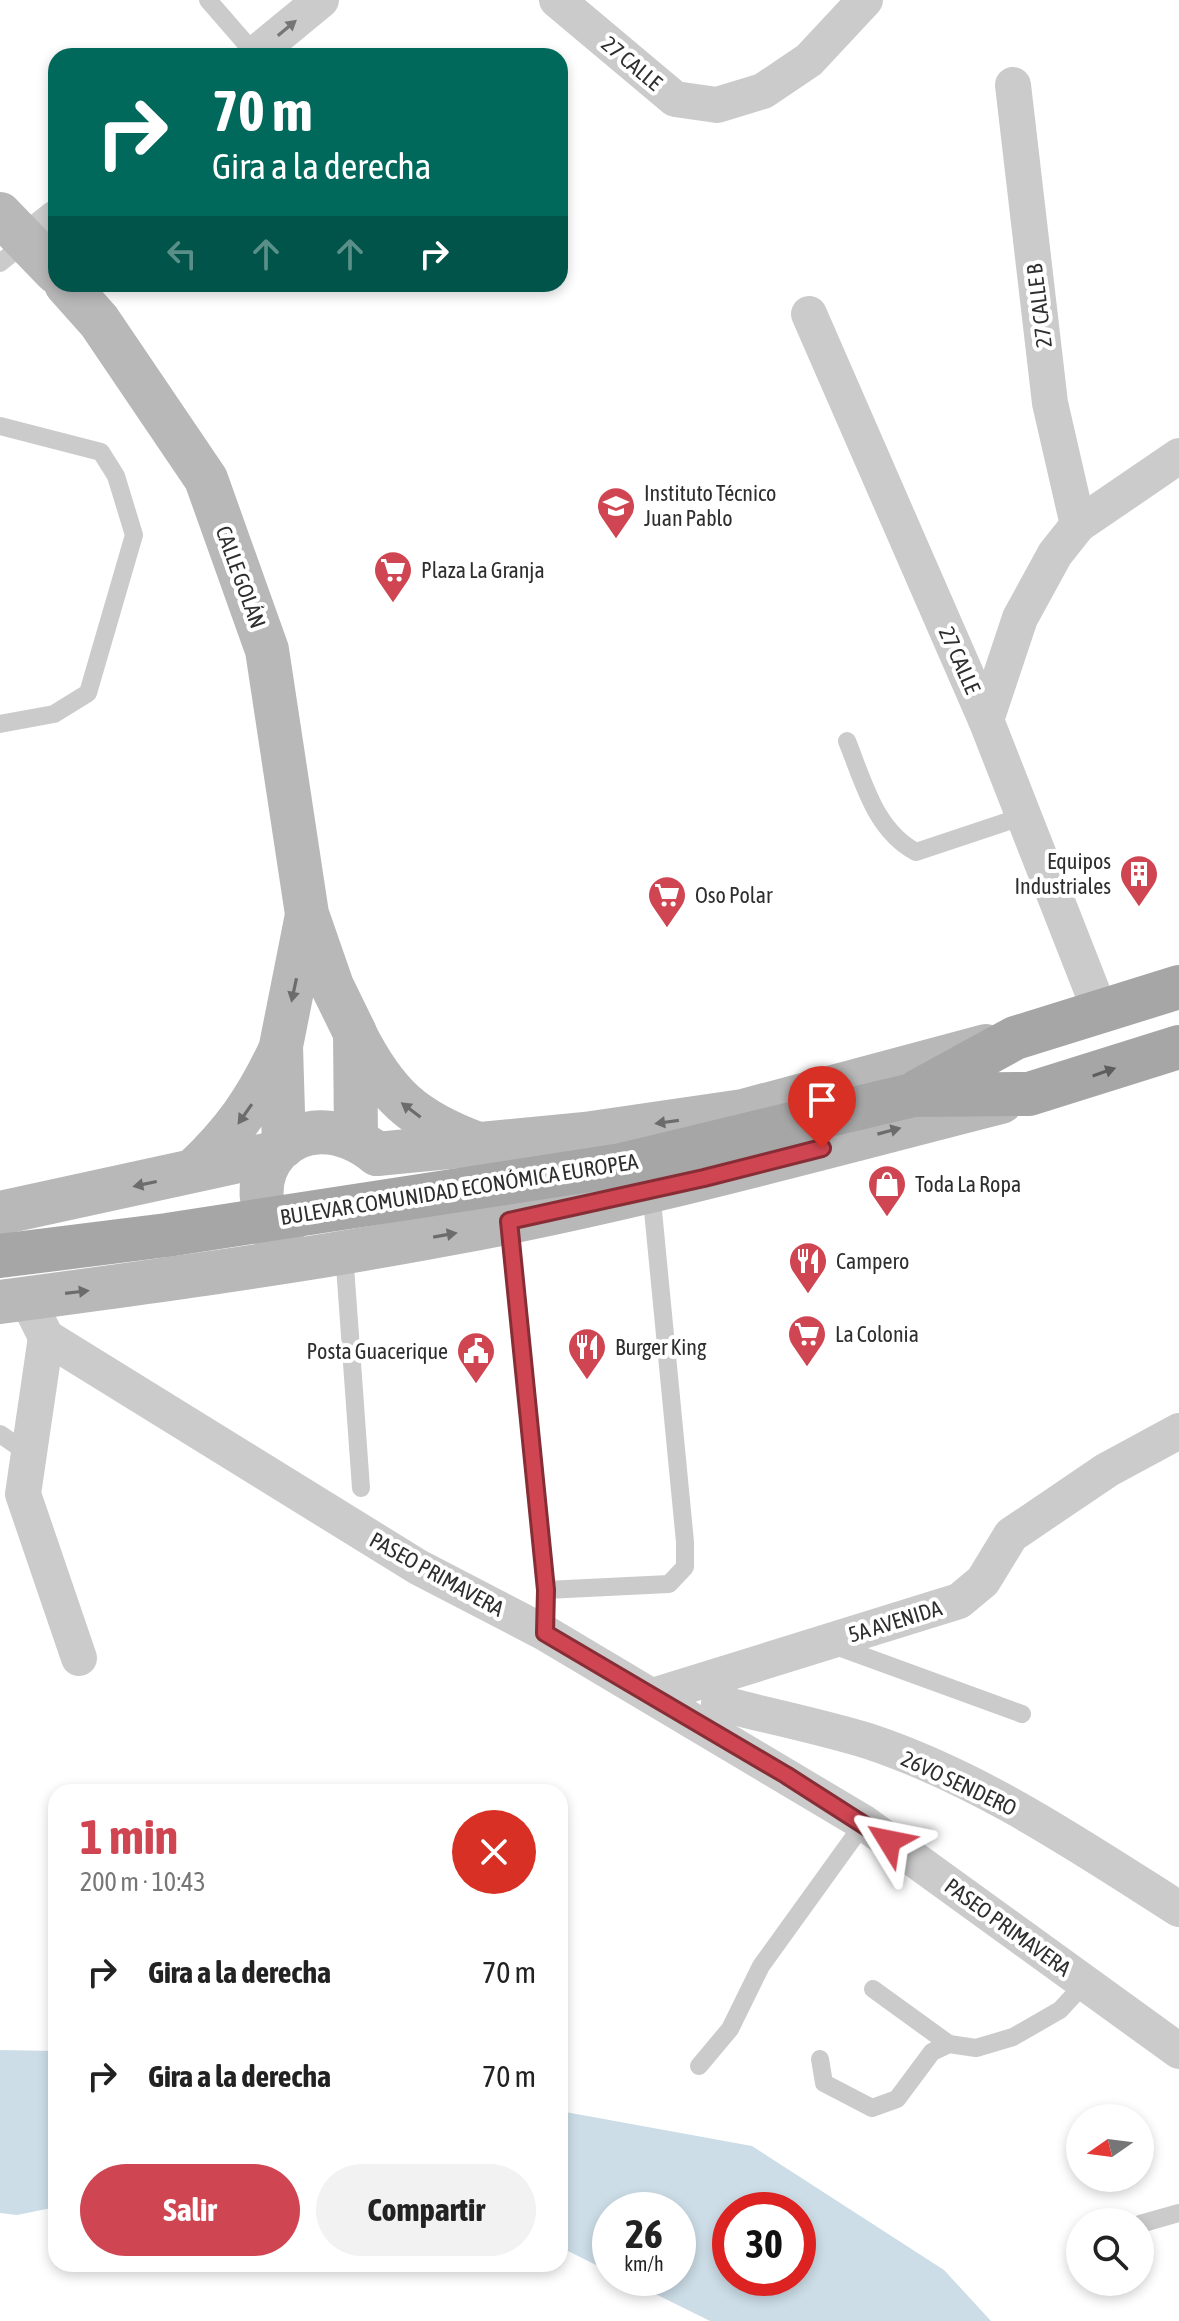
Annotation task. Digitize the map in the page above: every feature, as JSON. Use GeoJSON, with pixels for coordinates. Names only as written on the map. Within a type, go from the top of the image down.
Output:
{"type":"FeatureCollection","features":[{"type":"Feature","properties":{"kind":"main road"},"geometry":{"type":"LineString","coordinates":[[21,234],[48,263]]}},
{"type":"Feature","properties":{"kind":"main road","name":"CALLE GOLÁN"},"geometry":{"type":"LineString","coordinates":[[73,292],[99,321],[206,479],[267,650],[307,914],[332,986],[355,1033],[366,1146]]}},
{"type":"Feature","properties":{"kind":"main road","name":"CALLE GOLÁN"},"geometry":{"type":"LineString","coordinates":[[280,1150],[281,1046],[307,914]]}},
{"type":"Feature","properties":{"kind":"main road","name":"BULEVAR COMUNIDAD ECONÓMICA EUROPEA"},"geometry":{"type":"LineString","coordinates":[[366,1146],[480,1144],[585,1134],[743,1111],[1015,1038],[1179,987]]}},
{"type":"Feature","properties":{"kind":"main road"},"geometry":{"type":"LineString","coordinates":[[355,1033],[375,1073],[403,1106],[439,1130],[480,1144]]}},
{"type":"Feature","properties":{"kind":"main road","name":"BULEVAR COMUNIDAD ECONÓMICA EUROPEA"},"geometry":{"type":"LineString","coordinates":[[913,1095],[1015,1038]]}},
{"type":"Feature","properties":{"kind":"main road"},"geometry":{"type":"LineString","coordinates":[[193,1171],[231,1135],[260,1093],[281,1046]]}},
{"type":"Feature","properties":{"kind":"main road","name":"BULEVAR COMUNIDAD ECONÓMICA EUROPEA"},"geometry":{"type":"LineString","coordinates":[[24,1313],[509,1221],[651,1190],[1029,1094],[1179,1047]]}},
{"type":"Feature","properties":{"kind":"main road","name":"BULEVAR COMUNIDAD ECONÓMICA EUROPEA"},"geometry":{"type":"LineString","coordinates":[[0,1256],[167,1235],[622,1165],[913,1095],[1029,1094]]}},
{"type":"Feature","properties":{"kind":"main road"},"geometry":{"type":"LineString","coordinates":[[0,1213],[280,1150],[306,1133],[331,1130],[366,1146],[389,1177],[392,1203],[384,1228],[341,1253],[288,1251],[269,1231],[260,1205],[263,1178],[280,1150]]}},
{"type":"Feature","properties":{"kind":"street"},"geometry":{"type":"LineString","coordinates":[[263,48],[321,0]]}},
{"type":"Feature","properties":{"kind":"street","name":"27 CALLE"},"geometry":{"type":"LineString","coordinates":[[557,0],[675,99],[717,105],[763,91],[809,60],[865,0]]}},
{"type":"Feature","properties":{"kind":"street","name":"27 CALLE B"},"geometry":{"type":"LineString","coordinates":[[1013,85],[1050,403],[1078,525]]}},
{"type":"Feature","properties":{"kind":"street","name":"27 CALLE"},"geometry":{"type":"LineString","coordinates":[[809,314],[986,720],[1100,1011]]}},
{"type":"Feature","properties":{"kind":"street"},"geometry":{"type":"LineString","coordinates":[[986,720],[1020,618],[1055,554],[1078,525],[1179,456]]}},
{"type":"Feature","properties":{"kind":"street"},"geometry":{"type":"LineString","coordinates":[[24,1313],[14,1444],[23,1494],[79,1658]]}},
{"type":"Feature","properties":{"kind":"street","name":"PASEO PRIMAVERA"},"geometry":{"type":"LineString","coordinates":[[24,1313],[418,1567],[545,1611],[653,1696],[864,1823],[1179,2051]]}},
{"type":"Feature","properties":{"kind":"street","name":"5A AVENIDA"},"geometry":{"type":"LineString","coordinates":[[653,1696],[726,1688],[826,1642],[959,1601],[983,1581],[1011,1535],[1107,1470],[1179,1431]]}},
{"type":"Feature","properties":{"kind":"street"},"geometry":{"type":"LineString","coordinates":[[726,1688],[721,1722],[732,1744]]}},
{"type":"Feature","properties":{"kind":"street","name":"26VO SENDERO"},"geometry":{"type":"LineString","coordinates":[[726,1688],[956,1778],[1056,1830],[1179,1909]]}},
{"type":"Feature","properties":{"kind":"lane"},"geometry":{"type":"LineString","coordinates":[[208,0],[248,48]]}},
{"type":"Feature","properties":{"kind":"lane"},"geometry":{"type":"LineString","coordinates":[[0,426],[101,452],[116,476],[134,535],[88,693],[54,714],[0,724]]}},
{"type":"Feature","properties":{"kind":"lane"},"geometry":{"type":"LineString","coordinates":[[847,741],[877,815],[898,842],[916,852],[1024,816]]}},
{"type":"Feature","properties":{"kind":"lane"},"geometry":{"type":"LineString","coordinates":[[509,1221],[545,1611],[669,1584],[685,1567],[651,1190]]}},
{"type":"Feature","properties":{"kind":"lane"},"geometry":{"type":"LineString","coordinates":[[341,1253],[361,1488]]}},
{"type":"Feature","properties":{"kind":"lane"},"geometry":{"type":"LineString","coordinates":[[826,1642],[1022,1714]]}},
{"type":"Feature","properties":{"kind":"lane"},"geometry":{"type":"LineString","coordinates":[[699,2066],[730,2029],[761,1966],[864,1823]]}},
{"type":"Feature","properties":{"kind":"lane"},"geometry":{"type":"LineString","coordinates":[[873,1989],[949,2044],[976,2048],[1013,2037],[1060,2010],[1085,1983]]}},
{"type":"Feature","properties":{"kind":"lane"},"geometry":{"type":"LineString","coordinates":[[820,2059],[824,2083],[872,2108],[897,2099],[932,2052],[949,2044]]}},
{"type":"Feature","properties":{"kind":"lane"},"geometry":{"type":"LineString","coordinates":[[1154,2220],[1179,2213]]}},
{"type":"Feature","properties":{"kind":"shaded area"},"geometry":{"type":"Polygon","coordinates":[[[0,2050],[48,2051],[48,2209],[17,2215],[0,2213],[0,2050]]]}},
{"type":"Feature","properties":{"kind":"shaded area"},"geometry":{"type":"Polygon","coordinates":[[[568,2112],[752,2146],[944,2270],[991,2321],[710,2321],[659,2296],[696,2296],[696,2192],[592,2192],[592,2263],[568,2251],[568,2112]]]}},
{"type":"Feature","properties":{"kind":"place","name":"Instituto Técnico Juan Pablo"},"geometry":{"type":"Point","coordinates":[616,540]}},
{"type":"Feature","properties":{"kind":"place","name":"Plaza La Granja"},"geometry":{"type":"Point","coordinates":[393,604]}},
{"type":"Feature","properties":{"kind":"place","name":"Equipos Industriales"},"geometry":{"type":"Point","coordinates":[1139,908]}},
{"type":"Feature","properties":{"kind":"place","name":"Oso Polar"},"geometry":{"type":"Point","coordinates":[667,929]}},
{"type":"Feature","properties":{"kind":"place","name":"Toda La Ropa"},"geometry":{"type":"Point","coordinates":[887,1218]}},
{"type":"Feature","properties":{"kind":"place","name":"Campero"},"geometry":{"type":"Point","coordinates":[808,1295]}},
{"type":"Feature","properties":{"kind":"place","name":"La Colonia"},"geometry":{"type":"Point","coordinates":[807,1368]}},
{"type":"Feature","properties":{"kind":"place","name":"Burger King"},"geometry":{"type":"Point","coordinates":[587,1381]}},
{"type":"Feature","properties":{"kind":"place","name":"Posta Guacerique"},"geometry":{"type":"Point","coordinates":[476,1385]}},
{"type":"Feature","properties":{"kind":"route"},"geometry":{"type":"LineString","coordinates":[[822,1148],[704,1178],[509,1221],[546,1590],[545,1633],[786,1775],[889,1841]]}}]}
